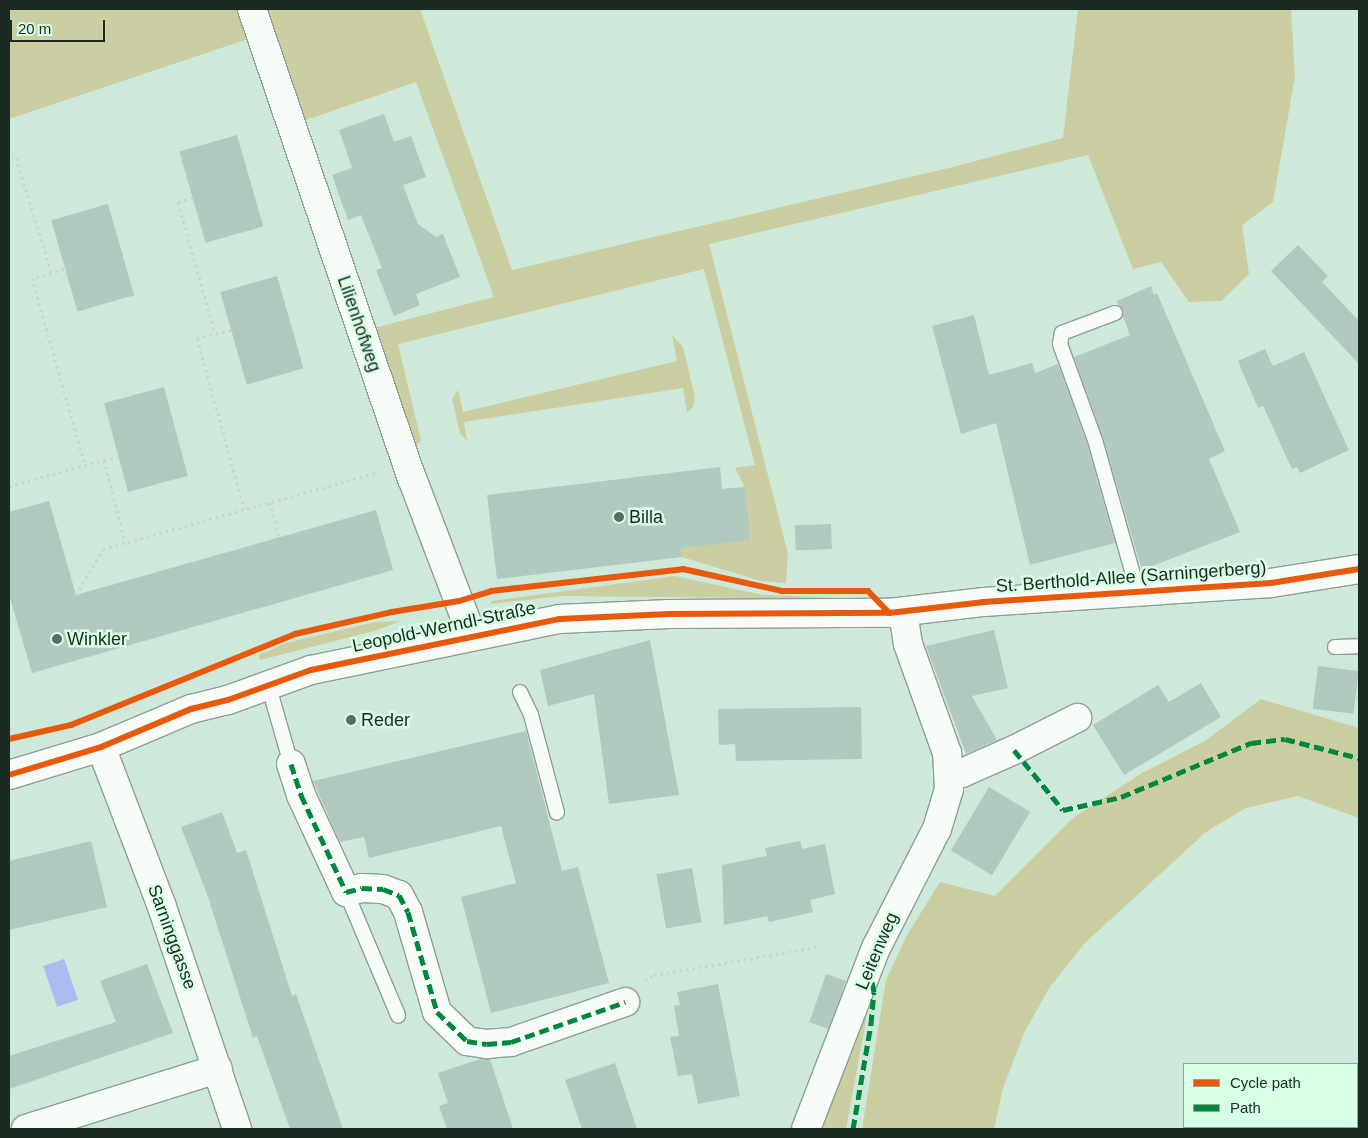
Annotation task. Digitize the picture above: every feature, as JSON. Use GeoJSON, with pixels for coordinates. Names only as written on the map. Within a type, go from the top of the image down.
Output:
{"type":"FeatureCollection","features":[{"type":"Feature","properties":{"kind":"street","name":"Lilienhofweg"},"geometry":{"type":"LineString","coordinates":[[252,9],[407,464],[472,636]]}},
{"type":"Feature","properties":{"kind":"street","name":"St. Berthold-Allee (Sarningerberg)"},"geometry":{"type":"LineString","coordinates":[[904,612],[984,602],[1271,583],[1359,569]]}},
{"type":"Feature","properties":{"kind":"street","name":"Leopold-Werndl-Straße"},"geometry":{"type":"LineString","coordinates":[[9,775],[101,747],[191,709],[228,700],[311,670],[559,619],[669,614],[787,616],[904,612]]}},
{"type":"Feature","properties":{"kind":"street","name":"Leitenweg"},"geometry":{"type":"LineString","coordinates":[[806,1129],[876,948],[937,829],[945,806],[950,774],[947,753],[908,644],[904,612]]}},
{"type":"Feature","properties":{"kind":"street"},"geometry":{"type":"LineString","coordinates":[[950,774],[962,773],[1014,750],[1077,718]]}},
{"type":"Feature","properties":{"kind":"street","name":"Sarninggasse"},"geometry":{"type":"LineString","coordinates":[[101,747],[162,907],[237,1129]]}},
{"type":"Feature","properties":{"kind":"street"},"geometry":{"type":"LineString","coordinates":[[292,764],[301,795],[346,892],[362,888],[383,889],[399,895],[408,912],[437,1012],[467,1041],[487,1044],[511,1042],[625,1002]]}},
{"type":"Feature","properties":{"kind":"street"},"geometry":{"type":"LineString","coordinates":[[26,1129],[218,1069]]}},
{"type":"Feature","properties":{"kind":"lane"},"geometry":{"type":"LineString","coordinates":[[1115,313],[1062,333],[1060,344],[1095,440],[1138,592]]}},
{"type":"Feature","properties":{"kind":"lane"},"geometry":{"type":"LineString","coordinates":[[1335,647],[1359,646]]}},
{"type":"Feature","properties":{"kind":"lane"},"geometry":{"type":"LineString","coordinates":[[268,684],[292,764]]}},
{"type":"Feature","properties":{"kind":"lane"},"geometry":{"type":"LineString","coordinates":[[520,692],[531,716],[557,813]]}},
{"type":"Feature","properties":{"kind":"lane"},"geometry":{"type":"LineString","coordinates":[[346,892],[398,1015]]}},
{"type":"Feature","properties":{"kind":"path"},"geometry":{"type":"LineString","coordinates":[[16,158],[51,272]]}},
{"type":"Feature","properties":{"kind":"path"},"geometry":{"type":"LineString","coordinates":[[193,198],[178,202],[215,334]]}},
{"type":"Feature","properties":{"kind":"path"},"geometry":{"type":"LineString","coordinates":[[64,269],[32,278],[86,465]]}},
{"type":"Feature","properties":{"kind":"path"},"geometry":{"type":"LineString","coordinates":[[230,330],[197,338],[244,509]]}},
{"type":"Feature","properties":{"kind":"path"},"geometry":{"type":"LineString","coordinates":[[9,486],[118,456]]}},
{"type":"Feature","properties":{"kind":"path"},"geometry":{"type":"LineString","coordinates":[[104,460],[125,542]]}},
{"type":"Feature","properties":{"kind":"path"},"geometry":{"type":"LineString","coordinates":[[76,595],[103,549],[407,464]]}},
{"type":"Feature","properties":{"kind":"path"},"geometry":{"type":"LineString","coordinates":[[270,502],[279,538]]}},
{"type":"Feature","properties":{"kind":"path"},"geometry":{"type":"LineString","coordinates":[[625,1002],[633,988],[654,975],[818,947]]}},
{"type":"Feature","properties":{"kind":"green space"},"geometry":{"type":"Polygon","coordinates":[[[9,9],[238,9],[248,39],[9,119],[9,9]]]}},
{"type":"Feature","properties":{"kind":"green space"},"geometry":{"type":"Polygon","coordinates":[[[262,9],[420,9],[512,270],[953,167],[1063,138],[1078,9],[1291,9],[1295,76],[1273,202],[1242,225],[1249,274],[1221,301],[1189,302],[1161,262],[1133,269],[1088,155],[709,244],[788,554],[786,583],[761,581],[682,557],[681,548],[751,539],[745,487],[735,468],[755,465],[704,269],[398,344],[421,441],[411,449],[374,328],[494,297],[416,82],[303,121],[262,9]]]}},
{"type":"Feature","properties":{"kind":"green space"},"geometry":{"type":"Polygon","coordinates":[[[672,335],[683,347],[695,397],[693,407],[687,412],[683,388],[464,422],[467,441],[460,433],[452,399],[458,390],[463,412],[677,361],[672,335]]]}},
{"type":"Feature","properties":{"kind":"green space"},"geometry":{"type":"Polygon","coordinates":[[[675,576],[763,595],[865,599],[562,596],[491,604],[491,601],[675,576]]]}},
{"type":"Feature","properties":{"kind":"green space"},"geometry":{"type":"Polygon","coordinates":[[[401,621],[374,631],[260,660],[259,655],[286,643],[375,622],[401,621]]]}},
{"type":"Feature","properties":{"kind":"green space"},"geometry":{"type":"Polygon","coordinates":[[[1261,699],[1359,728],[1359,818],[1298,796],[1246,808],[1206,832],[1085,943],[1049,988],[1024,1033],[1003,1088],[994,1129],[862,1129],[886,980],[907,935],[940,882],[995,896],[1073,818],[1142,773],[1205,741],[1261,699]]]}},
{"type":"Feature","properties":{"kind":"green space"},"geometry":{"type":"Polygon","coordinates":[[[862,1008],[866,1020],[846,1129],[816,1129],[862,1008]]]}},
{"type":"Feature","properties":{"kind":"water"},"geometry":{"type":"Polygon","coordinates":[[[64,959],[78,1000],[57,1007],[43,966],[64,959]]]}},
{"type":"Feature","properties":{"kind":"building"},"geometry":{"type":"Polygon","coordinates":[[[384,114],[394,142],[411,136],[426,177],[403,185],[418,224],[436,237],[443,234],[460,277],[416,294],[420,305],[394,316],[376,270],[382,268],[361,215],[348,220],[332,175],[352,168],[339,130],[384,114]]]}},
{"type":"Feature","properties":{"kind":"building"},"geometry":{"type":"Polygon","coordinates":[[[237,135],[263,226],[206,243],[179,152],[237,135]]]}},
{"type":"Feature","properties":{"kind":"building"},"geometry":{"type":"Polygon","coordinates":[[[108,204],[134,295],[77,312],[51,220],[108,204]]]}},
{"type":"Feature","properties":{"kind":"building"},"geometry":{"type":"Polygon","coordinates":[[[1298,245],[1328,276],[1322,282],[1359,321],[1359,364],[1271,271],[1298,245]]]}},
{"type":"Feature","properties":{"kind":"building"},"geometry":{"type":"Polygon","coordinates":[[[277,276],[303,368],[247,385],[220,292],[277,276]]]}},
{"type":"Feature","properties":{"kind":"building"},"geometry":{"type":"Polygon","coordinates":[[[1151,286],[1154,295],[1157,293],[1225,451],[1209,459],[1240,532],[1142,570],[1103,438],[1074,357],[1130,335],[1117,301],[1151,286]]]}},
{"type":"Feature","properties":{"kind":"building"},"geometry":{"type":"Polygon","coordinates":[[[974,315],[989,375],[1032,363],[1035,373],[1058,364],[1087,443],[1115,543],[1030,565],[996,423],[961,434],[932,326],[974,315]]]}},
{"type":"Feature","properties":{"kind":"building"},"geometry":{"type":"Polygon","coordinates":[[[1265,349],[1273,366],[1304,352],[1349,450],[1300,473],[1297,467],[1292,469],[1263,406],[1258,408],[1238,361],[1265,349]]]}},
{"type":"Feature","properties":{"kind":"building"},"geometry":{"type":"Polygon","coordinates":[[[164,387],[188,476],[128,492],[104,403],[164,387]]]}},
{"type":"Feature","properties":{"kind":"building","name":"Billa"},"geometry":{"type":"Polygon","coordinates":[[[720,467],[722,489],[745,487],[751,540],[681,548],[682,557],[497,579],[487,495],[720,467]]]}},
{"type":"Feature","properties":{"kind":"building"},"geometry":{"type":"Polygon","coordinates":[[[49,501],[76,595],[376,510],[393,570],[32,673],[9,594],[9,512],[49,501]]]}},
{"type":"Feature","properties":{"kind":"building"},"geometry":{"type":"Polygon","coordinates":[[[831,524],[832,549],[796,550],[795,525],[831,524]]]}},
{"type":"Feature","properties":{"kind":"building"},"geometry":{"type":"Polygon","coordinates":[[[994,630],[1008,688],[972,696],[997,740],[966,754],[926,646],[994,630]]]}},
{"type":"Feature","properties":{"kind":"building"},"geometry":{"type":"Polygon","coordinates":[[[650,640],[679,795],[609,804],[594,694],[548,706],[540,670],[650,640]]]}},
{"type":"Feature","properties":{"kind":"building"},"geometry":{"type":"Polygon","coordinates":[[[1318,666],[1359,671],[1353,714],[1313,709],[1318,666]]]}},
{"type":"Feature","properties":{"kind":"building"},"geometry":{"type":"Polygon","coordinates":[[[1201,683],[1221,717],[1124,775],[1093,725],[1158,685],[1169,702],[1201,683]]]}},
{"type":"Feature","properties":{"kind":"building"},"geometry":{"type":"Polygon","coordinates":[[[861,707],[862,759],[736,761],[735,744],[719,745],[718,709],[861,707]]]}},
{"type":"Feature","properties":{"kind":"building"},"geometry":{"type":"Polygon","coordinates":[[[526,731],[562,871],[578,867],[609,983],[491,1013],[461,897],[516,883],[501,826],[369,858],[364,837],[340,842],[313,781],[526,731]]]}},
{"type":"Feature","properties":{"kind":"building"},"geometry":{"type":"Polygon","coordinates":[[[989,787],[1030,812],[992,875],[951,850],[989,787]]]}},
{"type":"Feature","properties":{"kind":"building"},"geometry":{"type":"Polygon","coordinates":[[[222,812],[237,853],[246,850],[292,996],[296,994],[343,1129],[290,1129],[257,1036],[253,1038],[207,894],[181,827],[222,812]]]}},
{"type":"Feature","properties":{"kind":"building"},"geometry":{"type":"Polygon","coordinates":[[[91,841],[107,907],[9,930],[9,861],[91,841]]]}},
{"type":"Feature","properties":{"kind":"building"},"geometry":{"type":"Polygon","coordinates":[[[800,841],[802,849],[825,844],[835,894],[810,900],[813,912],[769,922],[767,916],[724,925],[722,865],[767,856],[765,848],[800,841]]]}},
{"type":"Feature","properties":{"kind":"building"},"geometry":{"type":"Polygon","coordinates":[[[692,868],[702,922],[666,928],[657,874],[692,868]]]}},
{"type":"Feature","properties":{"kind":"building"},"geometry":{"type":"Polygon","coordinates":[[[147,964],[173,1033],[9,1089],[9,1056],[116,1022],[100,981],[147,964]]]}},
{"type":"Feature","properties":{"kind":"building"},"geometry":{"type":"Polygon","coordinates":[[[826,974],[846,981],[829,1029],[809,1022],[826,974]]]}},
{"type":"Feature","properties":{"kind":"building"},"geometry":{"type":"Polygon","coordinates":[[[718,984],[740,1096],[698,1104],[692,1074],[678,1076],[670,1037],[679,1036],[674,1006],[680,1005],[677,992],[718,984]]]}},
{"type":"Feature","properties":{"kind":"building"},"geometry":{"type":"Polygon","coordinates":[[[480,1059],[490,1059],[513,1129],[447,1129],[439,1106],[448,1103],[438,1073],[480,1059]]]}},
{"type":"Feature","properties":{"kind":"building"},"geometry":{"type":"Polygon","coordinates":[[[615,1063],[637,1129],[582,1129],[565,1080],[615,1063]]]}},
{"type":"Feature","properties":{"kind":"marked path"},"geometry":{"type":"LineString","coordinates":[[1014,750],[1063,810],[1121,797],[1251,743],[1285,739],[1359,758]]}},
{"type":"Feature","properties":{"kind":"marked path"},"geometry":{"type":"LineString","coordinates":[[291,764],[301,795],[346,892],[362,888],[383,889],[399,895],[408,912],[437,1012],[467,1041],[487,1044],[511,1042],[625,1002]]}},
{"type":"Feature","properties":{"kind":"marked path"},"geometry":{"type":"LineString","coordinates":[[853,1129],[871,1024],[874,992],[869,967]]}},
{"type":"Feature","properties":{"kind":"cycle path"},"geometry":{"type":"LineString","coordinates":[[9,739],[71,725],[295,634],[392,612],[459,601],[491,591],[683,569],[782,591],[868,591],[889,613]]}},
{"type":"Feature","properties":{"kind":"cycle path"},"geometry":{"type":"LineString","coordinates":[[9,775],[101,747],[191,709],[228,700],[311,670],[559,619],[669,614],[889,613],[984,602],[1271,583],[1359,569]]}},
{"type":"Feature","properties":{"kind":"place","name":"Billa"},"geometry":{"type":"Point","coordinates":[619,517]}},
{"type":"Feature","properties":{"kind":"place","name":"Winkler"},"geometry":{"type":"Point","coordinates":[57,639]}},
{"type":"Feature","properties":{"kind":"place","name":"Reder"},"geometry":{"type":"Point","coordinates":[351,720]}}]}
